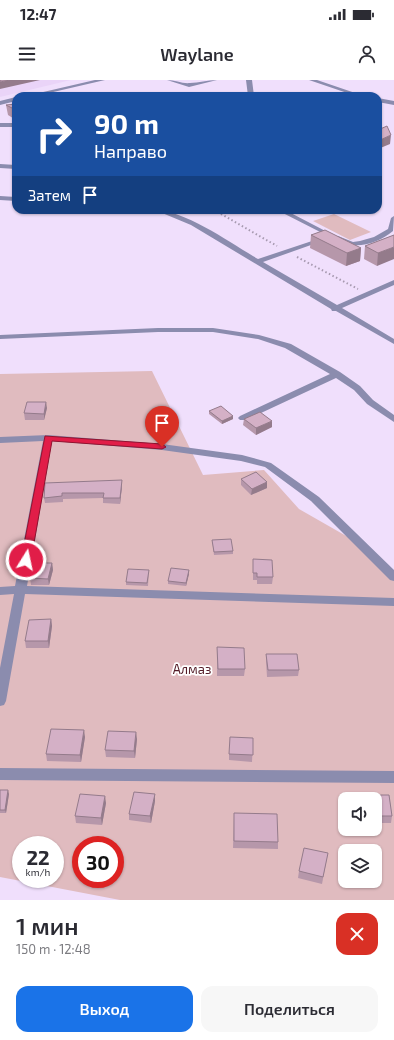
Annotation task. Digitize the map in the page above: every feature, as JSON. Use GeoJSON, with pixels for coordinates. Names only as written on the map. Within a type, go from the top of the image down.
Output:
{"type":"FeatureCollection","features":[{"type":"Feature","properties":{"kind":"street"},"geometry":{"type":"LineString","coordinates":[[47,92],[102,80]]}},
{"type":"Feature","properties":{"kind":"street"},"geometry":{"type":"LineString","coordinates":[[170,80],[189,85],[214,80]]}},
{"type":"Feature","properties":{"kind":"street"},"geometry":{"type":"LineString","coordinates":[[249,80],[250,92]]}},
{"type":"Feature","properties":{"kind":"street"},"geometry":{"type":"LineString","coordinates":[[312,80],[349,92]]}},
{"type":"Feature","properties":{"kind":"street"},"geometry":{"type":"LineString","coordinates":[[0,103],[12,100]]}},
{"type":"Feature","properties":{"kind":"street"},"geometry":{"type":"LineString","coordinates":[[382,101],[394,103]]}},
{"type":"Feature","properties":{"kind":"street"},"geometry":{"type":"LineString","coordinates":[[0,126],[12,125]]}},
{"type":"Feature","properties":{"kind":"street"},"geometry":{"type":"LineString","coordinates":[[0,166],[12,166]]}},
{"type":"Feature","properties":{"kind":"street"},"geometry":{"type":"LineString","coordinates":[[0,198],[12,199]]}},
{"type":"Feature","properties":{"kind":"street"},"geometry":{"type":"LineString","coordinates":[[168,214],[193,224],[335,309],[394,342]]}},
{"type":"Feature","properties":{"kind":"street"},"geometry":{"type":"LineString","coordinates":[[288,214],[332,236],[355,244],[386,235],[393,228],[394,218]]}},
{"type":"Feature","properties":{"kind":"street"},"geometry":{"type":"LineString","coordinates":[[386,235],[394,238]]}},
{"type":"Feature","properties":{"kind":"street"},"geometry":{"type":"LineString","coordinates":[[257,262],[332,236]]}},
{"type":"Feature","properties":{"kind":"street"},"geometry":{"type":"LineString","coordinates":[[335,309],[394,282]]}},
{"type":"Feature","properties":{"kind":"street"},"geometry":{"type":"LineString","coordinates":[[0,337],[158,330],[213,330],[259,337],[288,346],[337,374],[357,388],[370,402],[394,419]]}},
{"type":"Feature","properties":{"kind":"street"},"geometry":{"type":"LineString","coordinates":[[243,418],[337,374]]}},
{"type":"Feature","properties":{"kind":"street"},"geometry":{"type":"LineString","coordinates":[[0,440],[48,438],[162,447],[242,458],[268,466],[315,498],[394,577]]}},
{"type":"Feature","properties":{"kind":"street"},"geometry":{"type":"LineString","coordinates":[[0,701],[48,438]]}},
{"type":"Feature","properties":{"kind":"street"},"geometry":{"type":"LineString","coordinates":[[0,591],[21,590],[394,602]]}},
{"type":"Feature","properties":{"kind":"street"},"geometry":{"type":"LineString","coordinates":[[0,774],[394,777]]}},
{"type":"Feature","properties":{"kind":"shaded area"},"geometry":{"type":"Polygon","coordinates":[[[0,80],[71,80],[21,92],[12,92],[12,94],[0,97],[0,80]]]}},
{"type":"Feature","properties":{"kind":"green space"},"geometry":{"type":"Polygon","coordinates":[[[334,214],[371,232],[350,240],[313,221],[334,214]]]}},
{"type":"Feature","properties":{"kind":"green space","name":"Алмаз"},"geometry":{"type":"Polygon","coordinates":[[[152,371],[203,475],[264,470],[299,509],[362,545],[394,577],[394,900],[120,900],[57,888],[64,888],[64,836],[12,836],[12,879],[0,877],[0,374],[152,371]]]}},
{"type":"Feature","properties":{"kind":"building"},"geometry":{"type":"Polygon","coordinates":[[[12,104],[12,108],[6,105],[12,104]]]}},
{"type":"Feature","properties":{"kind":"building"},"geometry":{"type":"Polygon","coordinates":[[[387,126],[391,135],[382,139],[382,128],[387,126]]]}},
{"type":"Feature","properties":{"kind":"building"},"geometry":{"type":"Polygon","coordinates":[[[325,230],[361,248],[347,253],[311,235],[325,230]]]}},
{"type":"Feature","properties":{"kind":"building"},"geometry":{"type":"Polygon","coordinates":[[[394,235],[394,247],[378,253],[365,246],[394,235]]]}},
{"type":"Feature","properties":{"kind":"building"},"geometry":{"type":"Polygon","coordinates":[[[27,402],[46,402],[44,414],[24,413],[27,402]]]}},
{"type":"Feature","properties":{"kind":"building"},"geometry":{"type":"Polygon","coordinates":[[[221,406],[233,416],[222,421],[209,411],[221,406]]]}},
{"type":"Feature","properties":{"kind":"building"},"geometry":{"type":"Polygon","coordinates":[[[260,412],[272,421],[256,428],[244,419],[260,412]]]}},
{"type":"Feature","properties":{"kind":"building"},"geometry":{"type":"Polygon","coordinates":[[[256,472],[267,482],[252,489],[241,479],[256,472]]]}},
{"type":"Feature","properties":{"kind":"building"},"geometry":{"type":"Polygon","coordinates":[[[122,480],[120,498],[103,498],[104,493],[62,493],[62,496],[44,498],[45,483],[122,480]]]}},
{"type":"Feature","properties":{"kind":"building"},"geometry":{"type":"Polygon","coordinates":[[[231,539],[233,551],[214,552],[212,540],[231,539]]]}},
{"type":"Feature","properties":{"kind":"building"},"geometry":{"type":"Polygon","coordinates":[[[253,559],[272,560],[273,577],[257,577],[257,573],[253,573],[253,559]]]}},
{"type":"Feature","properties":{"kind":"building"},"geometry":{"type":"Polygon","coordinates":[[[34,563],[52,563],[48,579],[30,578],[34,563]]]}},
{"type":"Feature","properties":{"kind":"building"},"geometry":{"type":"Polygon","coordinates":[[[171,568],[189,570],[186,583],[168,581],[171,568]]]}},
{"type":"Feature","properties":{"kind":"building"},"geometry":{"type":"Polygon","coordinates":[[[128,569],[149,570],[147,583],[126,582],[128,569]]]}},
{"type":"Feature","properties":{"kind":"building"},"geometry":{"type":"Polygon","coordinates":[[[51,619],[48,641],[25,641],[29,620],[51,619]]]}},
{"type":"Feature","properties":{"kind":"building"},"geometry":{"type":"Polygon","coordinates":[[[217,647],[244,648],[245,669],[218,669],[217,647]]]}},
{"type":"Feature","properties":{"kind":"building"},"geometry":{"type":"Polygon","coordinates":[[[266,654],[297,654],[299,670],[268,670],[266,654]]]}},
{"type":"Feature","properties":{"kind":"building"},"geometry":{"type":"Polygon","coordinates":[[[51,729],[84,730],[80,755],[46,754],[51,729]]]}},
{"type":"Feature","properties":{"kind":"building"},"geometry":{"type":"Polygon","coordinates":[[[108,731],[136,732],[134,751],[105,750],[108,731]]]}},
{"type":"Feature","properties":{"kind":"building"},"geometry":{"type":"Polygon","coordinates":[[[230,737],[253,738],[253,755],[229,754],[230,737]]]}},
{"type":"Feature","properties":{"kind":"building"},"geometry":{"type":"Polygon","coordinates":[[[0,790],[8,790],[5,810],[0,810],[0,790]]]}},
{"type":"Feature","properties":{"kind":"building"},"geometry":{"type":"Polygon","coordinates":[[[134,792],[155,794],[150,816],[129,814],[134,792]]]}},
{"type":"Feature","properties":{"kind":"building"},"geometry":{"type":"Polygon","coordinates":[[[80,794],[105,796],[101,818],[75,816],[80,794]]]}},
{"type":"Feature","properties":{"kind":"building"},"geometry":{"type":"Polygon","coordinates":[[[382,795],[389,795],[392,816],[382,816],[382,795]]]}},
{"type":"Feature","properties":{"kind":"building"},"geometry":{"type":"Polygon","coordinates":[[[234,813],[277,814],[278,842],[234,841],[234,813]]]}},
{"type":"Feature","properties":{"kind":"building"},"geometry":{"type":"Polygon","coordinates":[[[304,848],[328,853],[323,877],[299,871],[304,848]]]}},
{"type":"Feature","properties":{"kind":"route"},"geometry":{"type":"LineString","coordinates":[[26,560],[48,438],[162,447]]}}]}
